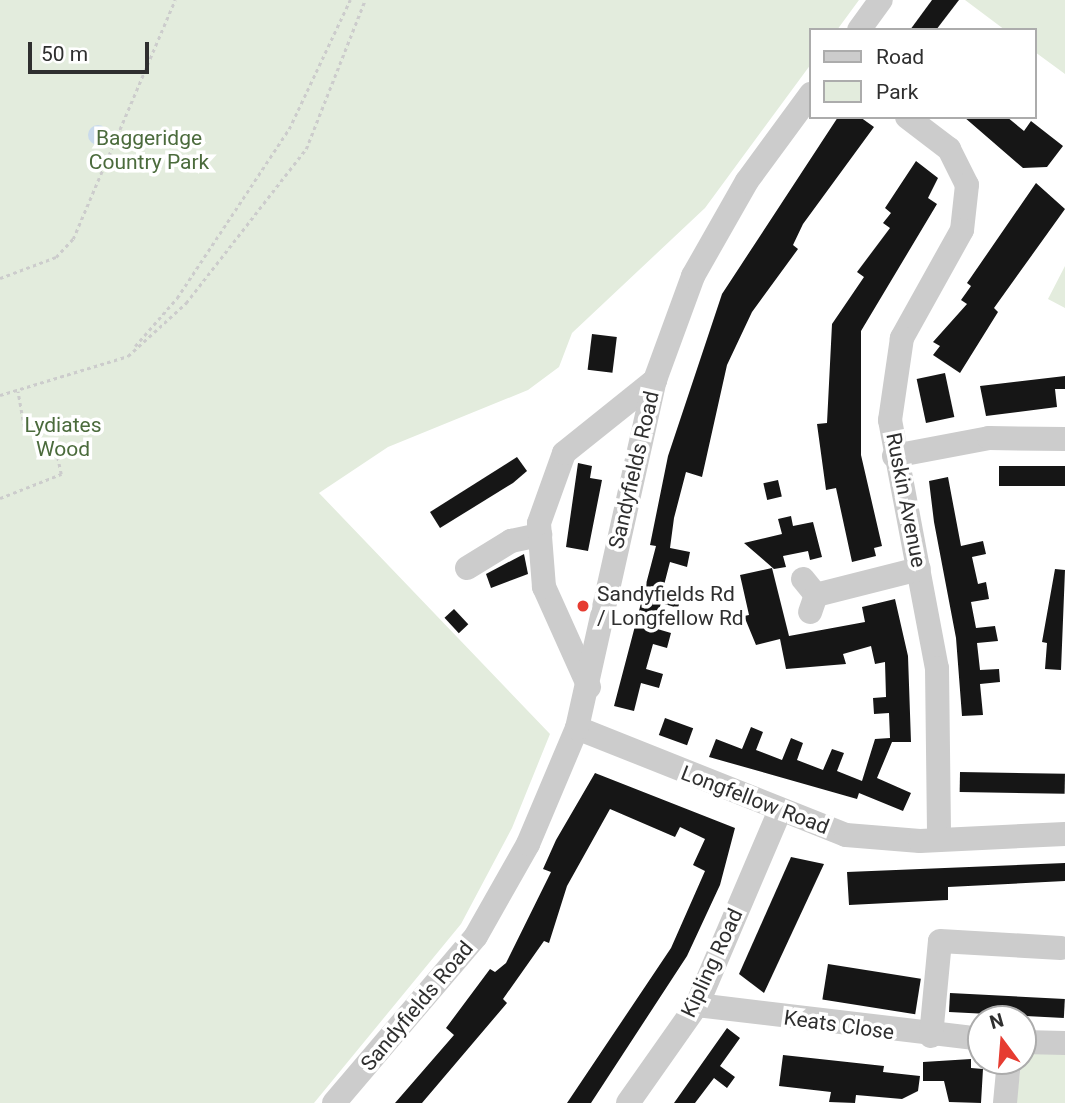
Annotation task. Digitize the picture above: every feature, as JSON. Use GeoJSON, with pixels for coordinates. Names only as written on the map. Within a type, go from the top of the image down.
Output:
{"type":"FeatureCollection","features":[{"type":"Feature","properties":{"kind":"street"},"geometry":{"type":"LineString","coordinates":[[860,28],[881,0]]}},
{"type":"Feature","properties":{"kind":"street","name":"Sandyfields Road"},"geometry":{"type":"LineString","coordinates":[[334,1103],[476,936],[528,844],[577,728],[589,687],[655,380],[693,276],[747,181],[810,95]]}},
{"type":"Feature","properties":{"kind":"street","name":"Ruskin Avenue"},"geometry":{"type":"LineString","coordinates":[[910,119],[949,149],[967,185],[962,230],[902,338],[893,376],[894,456],[937,668],[939,840]]}},
{"type":"Feature","properties":{"kind":"street"},"geometry":{"type":"LineString","coordinates":[[589,687],[544,587],[540,536],[564,453],[655,380]]}},
{"type":"Feature","properties":{"kind":"street"},"geometry":{"type":"LineString","coordinates":[[894,456],[989,439],[1065,439]]}},
{"type":"Feature","properties":{"kind":"street"},"geometry":{"type":"LineString","coordinates":[[467,568],[511,541],[540,536]]}},
{"type":"Feature","properties":{"kind":"street"},"geometry":{"type":"LineString","coordinates":[[809,595],[919,569]]}},
{"type":"Feature","properties":{"kind":"street","name":"Longfellow Road"},"geometry":{"type":"LineString","coordinates":[[577,728],[779,813],[846,835],[939,840],[1065,834]]}},
{"type":"Feature","properties":{"kind":"street","name":"Kipling Road"},"geometry":{"type":"LineString","coordinates":[[628,1103],[697,1005],[779,813]]}},
{"type":"Feature","properties":{"kind":"street"},"geometry":{"type":"LineString","coordinates":[[931,1036],[940,942],[1061,948]]}},
{"type":"Feature","properties":{"kind":"street","name":"Keats Close"},"geometry":{"type":"LineString","coordinates":[[697,1005],[931,1036],[967,1038]]}},
{"type":"Feature","properties":{"kind":"street"},"geometry":{"type":"LineString","coordinates":[[1037,1042],[1065,1043]]}},
{"type":"Feature","properties":{"kind":"street"},"geometry":{"type":"LineString","coordinates":[[1005,1103],[1008,1075]]}},
{"type":"Feature","properties":{"kind":"path"},"geometry":{"type":"LineString","coordinates":[[0,278],[56,257],[73,239],[175,0]]}},
{"type":"Feature","properties":{"kind":"path"},"geometry":{"type":"LineString","coordinates":[[128,356],[177,298],[289,129],[350,0]]}},
{"type":"Feature","properties":{"kind":"path"},"geometry":{"type":"LineString","coordinates":[[0,395],[18,392],[128,356],[186,303],[306,149],[365,0]]}},
{"type":"Feature","properties":{"kind":"path"},"geometry":{"type":"LineString","coordinates":[[0,498],[61,474],[56,451],[24,427],[18,392]]}},
{"type":"Feature","properties":{"kind":"green space"},"geometry":{"type":"Polygon","coordinates":[[[0,0],[859,0],[838,28],[810,28],[810,65],[705,208],[572,333],[559,367],[528,390],[388,447],[319,493],[550,734],[512,828],[461,924],[314,1103],[0,1103],[0,0]]]}},
{"type":"Feature","properties":{"kind":"green space"},"geometry":{"type":"Polygon","coordinates":[[[965,0],[1065,0],[1065,74],[1037,53],[1037,28],[1002,28],[965,0]]]}},
{"type":"Feature","properties":{"kind":"green space"},"geometry":{"type":"Polygon","coordinates":[[[1065,266],[1065,308],[1048,299],[1065,266]]]}},
{"type":"Feature","properties":{"kind":"green space"},"geometry":{"type":"Polygon","coordinates":[[[1065,1047],[1065,1103],[1016,1103],[1020,1075],[1037,1075],[1037,1048],[1065,1047]]]}},
{"type":"Feature","properties":{"kind":"water"},"geometry":{"type":"Polygon","coordinates":[[[98,125],[105,128],[108,135],[105,142],[98,145],[91,142],[88,135],[91,128],[98,125]]]}},
{"type":"Feature","properties":{"kind":"building"},"geometry":{"type":"Polygon","coordinates":[[[932,0],[959,0],[938,28],[911,28],[932,0]]]}},
{"type":"Feature","properties":{"kind":"building"},"geometry":{"type":"Polygon","coordinates":[[[837,119],[863,119],[874,127],[803,224],[793,245],[798,249],[752,312],[727,365],[702,477],[686,472],[674,518],[670,548],[690,552],[687,567],[670,562],[663,589],[682,594],[678,608],[661,603],[654,628],[671,633],[667,648],[653,644],[646,669],[663,674],[659,688],[641,683],[634,711],[614,706],[656,546],[650,545],[668,456],[722,294],[837,119]]]}},
{"type":"Feature","properties":{"kind":"building"},"geometry":{"type":"Polygon","coordinates":[[[966,119],[1009,119],[1024,131],[1031,121],[1063,146],[1047,167],[1023,168],[966,119]]]}},
{"type":"Feature","properties":{"kind":"building"},"geometry":{"type":"Polygon","coordinates":[[[916,161],[938,178],[928,198],[937,204],[861,331],[861,455],[882,546],[874,548],[876,556],[852,562],[836,488],[826,490],[817,424],[827,423],[832,324],[864,277],[857,272],[890,228],[883,223],[891,213],[885,208],[916,161]]]}},
{"type":"Feature","properties":{"kind":"building"},"geometry":{"type":"Polygon","coordinates":[[[1036,183],[1065,209],[994,308],[998,312],[960,373],[933,355],[940,346],[933,342],[967,304],[961,300],[971,286],[967,283],[1036,183]]]}},
{"type":"Feature","properties":{"kind":"building"},"geometry":{"type":"Polygon","coordinates":[[[592,334],[617,337],[612,373],[588,370],[592,334]]]}},
{"type":"Feature","properties":{"kind":"building"},"geometry":{"type":"Polygon","coordinates":[[[945,373],[954,417],[926,423],[917,379],[945,373]]]}},
{"type":"Feature","properties":{"kind":"building"},"geometry":{"type":"Polygon","coordinates":[[[1065,376],[1065,389],[1055,389],[1057,407],[986,416],[980,386],[1065,376]]]}},
{"type":"Feature","properties":{"kind":"building"},"geometry":{"type":"Polygon","coordinates":[[[517,457],[527,471],[513,483],[440,528],[430,512],[517,457]]]}},
{"type":"Feature","properties":{"kind":"building"},"geometry":{"type":"Polygon","coordinates":[[[578,463],[592,466],[590,478],[602,480],[588,551],[566,547],[578,463]]]}},
{"type":"Feature","properties":{"kind":"building"},"geometry":{"type":"Polygon","coordinates":[[[999,466],[1065,466],[1065,486],[999,486],[999,466]]]}},
{"type":"Feature","properties":{"kind":"building"},"geometry":{"type":"Polygon","coordinates":[[[948,477],[961,546],[983,541],[986,554],[972,557],[978,584],[986,582],[989,599],[971,602],[976,628],[995,626],[998,641],[977,643],[980,670],[999,669],[1000,682],[980,684],[983,715],[962,716],[956,638],[929,481],[948,477]]]}},
{"type":"Feature","properties":{"kind":"building"},"geometry":{"type":"Polygon","coordinates":[[[778,480],[782,497],[767,500],[763,483],[778,480]]]}},
{"type":"Feature","properties":{"kind":"building"},"geometry":{"type":"Polygon","coordinates":[[[791,516],[793,526],[813,522],[822,557],[810,560],[808,551],[783,556],[786,567],[774,569],[744,543],[782,534],[778,519],[791,516]]]}},
{"type":"Feature","properties":{"kind":"building"},"geometry":{"type":"Polygon","coordinates":[[[524,554],[528,574],[491,588],[486,574],[524,554]]]}},
{"type":"Feature","properties":{"kind":"building"},"geometry":{"type":"Polygon","coordinates":[[[772,568],[789,636],[865,622],[862,607],[895,599],[908,656],[911,742],[892,742],[877,778],[911,793],[903,811],[859,793],[857,799],[709,757],[716,739],[742,749],[751,727],[763,732],[756,750],[782,760],[791,738],[803,743],[797,760],[823,770],[832,749],[844,753],[837,771],[862,781],[875,739],[890,738],[889,713],[874,714],[873,698],[886,697],[885,662],[875,664],[871,646],[843,654],[846,664],[786,669],[780,639],[756,645],[744,616],[749,615],[740,575],[772,568]]]}},
{"type":"Feature","properties":{"kind":"building"},"geometry":{"type":"Polygon","coordinates":[[[1055,569],[1065,570],[1061,670],[1045,669],[1047,643],[1042,642],[1055,569]]]}},
{"type":"Feature","properties":{"kind":"building"},"geometry":{"type":"Polygon","coordinates":[[[454,609],[468,624],[459,633],[444,618],[454,609]]]}},
{"type":"Feature","properties":{"kind":"building"},"geometry":{"type":"Polygon","coordinates":[[[665,718],[693,728],[687,745],[659,735],[665,718]]]}},
{"type":"Feature","properties":{"kind":"building"},"geometry":{"type":"Polygon","coordinates":[[[960,772],[1065,774],[1065,794],[960,792],[960,772]]]}},
{"type":"Feature","properties":{"kind":"building"},"geometry":{"type":"Polygon","coordinates":[[[595,773],[735,828],[720,885],[687,956],[591,1103],[567,1103],[671,948],[705,871],[693,865],[705,839],[680,827],[675,837],[610,809],[567,886],[549,943],[544,941],[503,999],[507,1003],[422,1103],[395,1103],[454,1035],[446,1028],[490,969],[495,972],[506,963],[551,872],[543,869],[556,840],[595,773]]]}},
{"type":"Feature","properties":{"kind":"building"},"geometry":{"type":"Polygon","coordinates":[[[791,857],[824,864],[764,993],[739,974],[791,857]]]}},
{"type":"Feature","properties":{"kind":"building"},"geometry":{"type":"Polygon","coordinates":[[[1065,863],[1065,881],[948,887],[948,900],[849,905],[847,872],[1065,863]]]}},
{"type":"Feature","properties":{"kind":"building"},"geometry":{"type":"Polygon","coordinates":[[[828,964],[921,979],[915,1014],[822,1000],[828,964]]]}},
{"type":"Feature","properties":{"kind":"building"},"geometry":{"type":"Polygon","coordinates":[[[950,993],[1065,999],[1064,1018],[1037,1017],[1037,1005],[967,1005],[967,1013],[949,1012],[950,993]]]}},
{"type":"Feature","properties":{"kind":"building"},"geometry":{"type":"Polygon","coordinates":[[[727,1028],[740,1038],[720,1066],[735,1077],[727,1088],[714,1078],[695,1103],[674,1103],[727,1028]]]}},
{"type":"Feature","properties":{"kind":"building"},"geometry":{"type":"Polygon","coordinates":[[[783,1055],[884,1066],[883,1072],[920,1076],[918,1091],[902,1099],[856,1095],[855,1103],[829,1102],[831,1092],[779,1086],[783,1055]]]}},
{"type":"Feature","properties":{"kind":"building"},"geometry":{"type":"Polygon","coordinates":[[[967,1059],[967,1075],[983,1075],[981,1103],[949,1102],[944,1081],[923,1081],[923,1062],[967,1059]]]}},
{"type":"Feature","properties":{"kind":"place","name":"Sandyfields Rd / Longfellow Rd"},"geometry":{"type":"Point","coordinates":[583,606]}},
{"type":"Feature","properties":{"kind":"park label","name":"Baggeridge Country Park"},"geometry":{"type":"Point","coordinates":[149,150]}},
{"type":"Feature","properties":{"kind":"park label","name":"Lydiates Wood"},"geometry":{"type":"Point","coordinates":[63,437]}}]}
